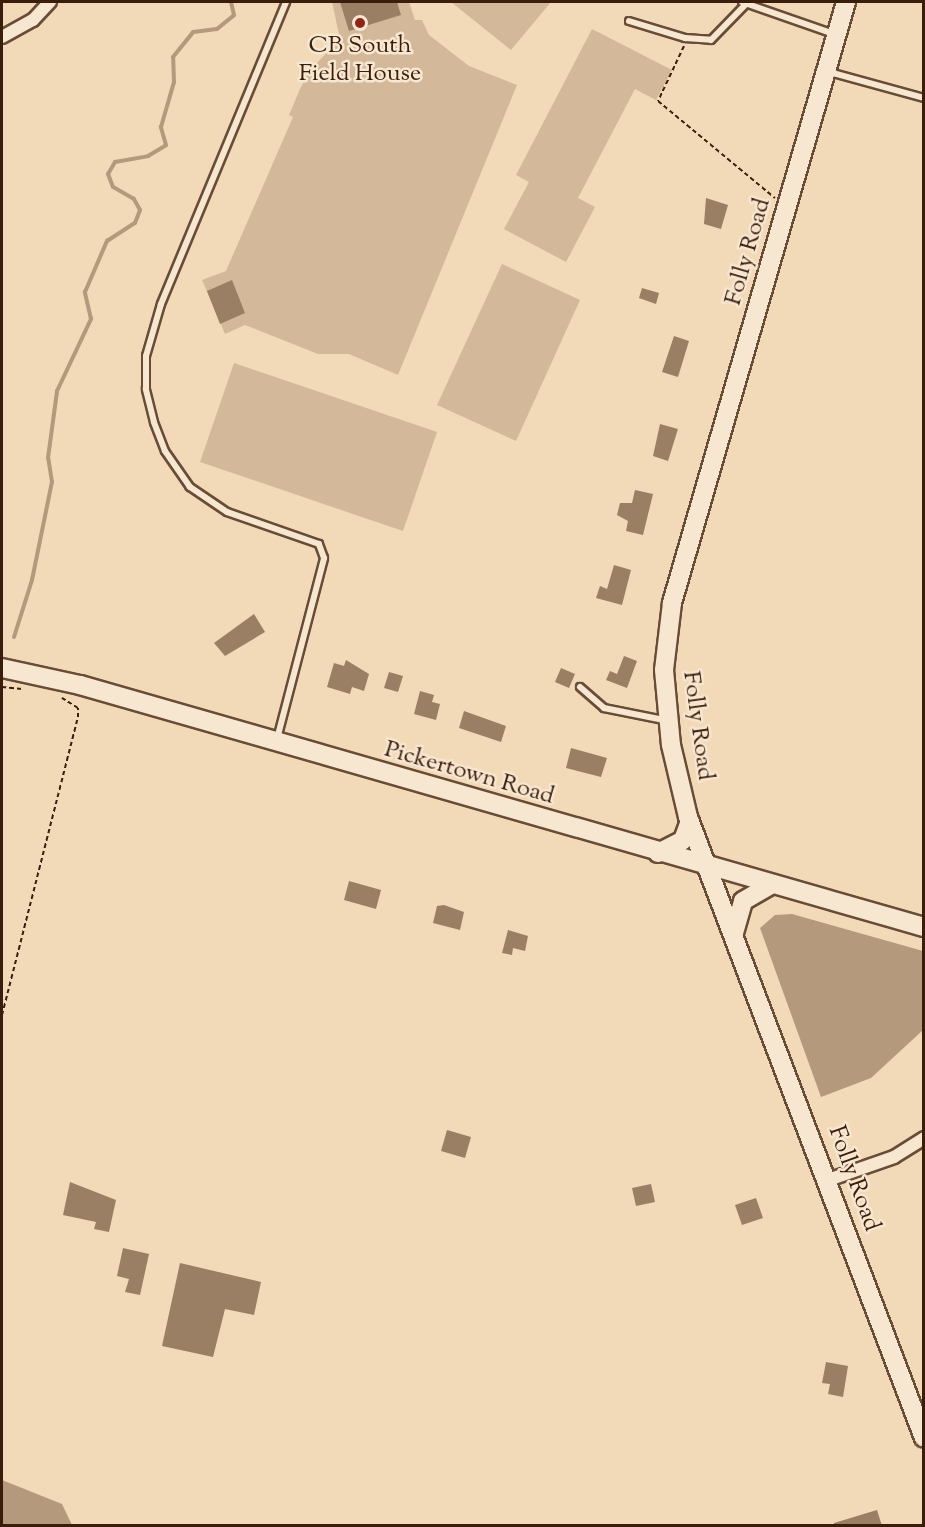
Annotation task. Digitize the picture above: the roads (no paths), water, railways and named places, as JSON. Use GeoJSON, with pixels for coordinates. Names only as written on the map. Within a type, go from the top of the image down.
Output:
{"type":"FeatureCollection","features":[{"type":"Feature","properties":{"kind":"street"},"geometry":{"type":"LineString","coordinates":[[2,37],[33,20],[50,2]]}},
{"type":"Feature","properties":{"kind":"street","name":"Folly Road"},"geometry":{"type":"LineString","coordinates":[[846,2],[672,603],[664,670],[668,722],[690,821],[924,1438]]}},
{"type":"Feature","properties":{"kind":"street","name":"Pickertown Road"},"geometry":{"type":"LineString","coordinates":[[2,668],[80,685],[658,853],[924,927]]}},
{"type":"Feature","properties":{"kind":"street"},"geometry":{"type":"LineString","coordinates":[[658,853],[683,840],[690,821]]}},
{"type":"Feature","properties":{"kind":"street"},"geometry":{"type":"LineString","coordinates":[[734,935],[733,922],[743,901],[771,885]]}},
{"type":"Feature","properties":{"kind":"street"},"geometry":{"type":"LineString","coordinates":[[828,1180],[894,1157],[924,1138]]}},
{"type":"Feature","properties":{"kind":"lane"},"geometry":{"type":"LineString","coordinates":[[277,743],[324,558],[319,544],[227,512],[190,487],[165,451],[154,422],[146,367],[161,304],[285,2]]}},
{"type":"Feature","properties":{"kind":"lane"},"geometry":{"type":"LineString","coordinates":[[629,21],[688,38],[711,39],[743,3],[836,35]]}},
{"type":"Feature","properties":{"kind":"lane"},"geometry":{"type":"LineString","coordinates":[[826,71],[924,98]]}},
{"type":"Feature","properties":{"kind":"lane"},"geometry":{"type":"LineString","coordinates":[[580,687],[604,708],[656,715],[668,722]]}},
{"type":"Feature","properties":{"kind":"waterway"},"geometry":{"type":"LineString","coordinates":[[14,637],[32,580],[52,482],[48,458],[57,391],[91,319],[85,292],[107,241],[135,223],[140,210],[134,199],[113,187],[108,174],[115,162],[148,156],[166,145],[161,127],[174,82],[173,57],[193,32],[217,29],[234,15],[231,2]]}},
{"type":"Feature","properties":{"kind":"place","name":"CB South Field House"},"geometry":{"type":"Point","coordinates":[360,23]}}]}
